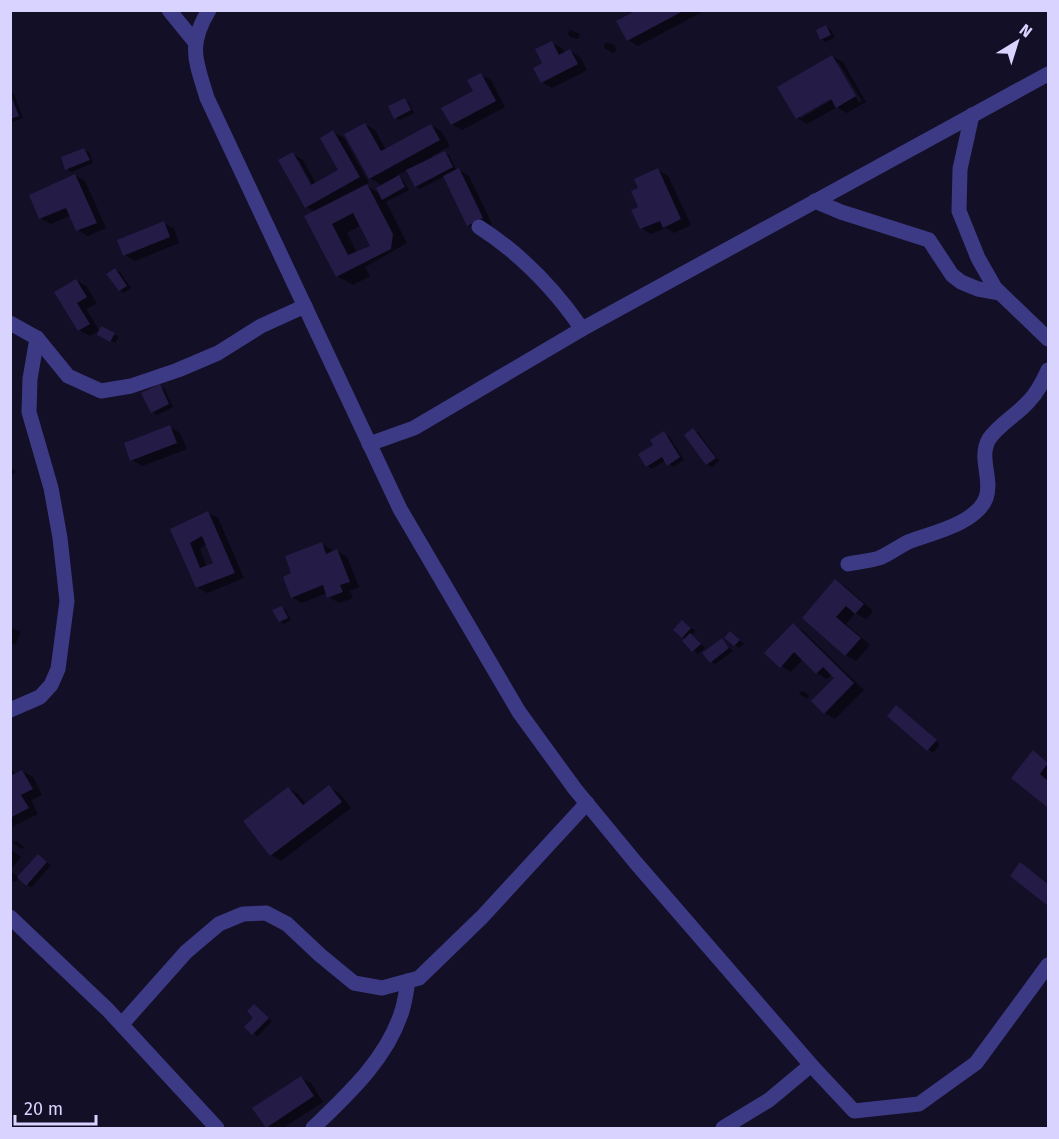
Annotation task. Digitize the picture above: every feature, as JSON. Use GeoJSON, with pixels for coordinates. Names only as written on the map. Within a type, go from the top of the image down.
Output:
{"type":"FeatureCollection","features":[{"type":"Feature","properties":{"kind":"street"},"geometry":{"type":"LineString","coordinates":[[169,10],[195,42]]}},
{"type":"Feature","properties":{"kind":"street"},"geometry":{"type":"LineString","coordinates":[[209,10],[199,27],[195,42],[196,63],[207,98],[400,509],[519,712],[587,803],[636,863],[811,1065],[854,1111],[919,1104],[976,1063],[1048,966]]}},
{"type":"Feature","properties":{"kind":"street"},"geometry":{"type":"LineString","coordinates":[[369,444],[414,428],[582,329],[1048,74]]}},
{"type":"Feature","properties":{"kind":"street"},"geometry":{"type":"LineString","coordinates":[[972,115],[960,169],[959,211],[978,258],[1000,292],[1048,339]]}},
{"type":"Feature","properties":{"kind":"street"},"geometry":{"type":"LineString","coordinates":[[815,201],[841,212],[929,240],[952,275],[961,282],[978,289],[1000,292]]}},
{"type":"Feature","properties":{"kind":"street"},"geometry":{"type":"LineString","coordinates":[[479,227],[514,251],[552,289],[582,329]]}},
{"type":"Feature","properties":{"kind":"street"},"geometry":{"type":"LineString","coordinates":[[12,320],[38,338],[68,376],[101,391],[131,386],[178,370],[218,353],[261,326],[305,306]]}},
{"type":"Feature","properties":{"kind":"street"},"geometry":{"type":"LineString","coordinates":[[10,710],[40,697],[51,685],[57,669],[67,601],[60,538],[51,488],[29,412],[30,379],[38,338]]}},
{"type":"Feature","properties":{"kind":"street"},"geometry":{"type":"LineString","coordinates":[[848,564],[879,558],[906,543],[973,515],[986,500],[988,489],[985,451],[989,440],[1029,402],[1048,370]]}},
{"type":"Feature","properties":{"kind":"street"},"geometry":{"type":"LineString","coordinates":[[122,1024],[186,952],[219,924],[243,914],[266,913],[287,924],[354,983],[382,988],[419,978],[482,917],[587,803]]}},
{"type":"Feature","properties":{"kind":"street"},"geometry":{"type":"LineString","coordinates":[[10,917],[122,1024],[217,1128]]}},
{"type":"Feature","properties":{"kind":"street"},"geometry":{"type":"LineString","coordinates":[[313,1128],[360,1083],[387,1044],[401,1013],[408,981]]}},
{"type":"Feature","properties":{"kind":"street"},"geometry":{"type":"LineString","coordinates":[[723,1128],[769,1100],[811,1065]]}},
{"type":"Feature","properties":{"kind":"building"},"geometry":{"type":"Polygon","coordinates":[[[637,10],[685,10],[627,41],[616,21],[637,10]]]}},
{"type":"Feature","properties":{"kind":"building"},"geometry":{"type":"Polygon","coordinates":[[[826,25],[831,35],[820,40],[816,30],[826,25]]]}},
{"type":"Feature","properties":{"kind":"building"},"geometry":{"type":"Polygon","coordinates":[[[552,41],[559,55],[570,49],[578,64],[541,83],[533,68],[542,63],[535,49],[552,41]]]}},
{"type":"Feature","properties":{"kind":"building"},"geometry":{"type":"Polygon","coordinates":[[[832,55],[856,96],[836,108],[831,99],[796,119],[777,87],[832,55]]]}},
{"type":"Feature","properties":{"kind":"building"},"geometry":{"type":"Polygon","coordinates":[[[481,73],[496,101],[451,125],[441,108],[473,91],[467,80],[481,73]]]}},
{"type":"Feature","properties":{"kind":"building"},"geometry":{"type":"Polygon","coordinates":[[[10,93],[19,116],[10,119],[10,93]]]}},
{"type":"Feature","properties":{"kind":"building"},"geometry":{"type":"Polygon","coordinates":[[[405,98],[411,110],[394,119],[388,106],[405,98]]]}},
{"type":"Feature","properties":{"kind":"building"},"geometry":{"type":"Polygon","coordinates":[[[365,123],[381,151],[431,124],[440,140],[369,179],[344,134],[365,123]]]}},
{"type":"Feature","properties":{"kind":"building"},"geometry":{"type":"Polygon","coordinates":[[[333,130],[360,177],[305,208],[278,160],[293,152],[311,185],[338,170],[320,138],[333,130]]]}},
{"type":"Feature","properties":{"kind":"building"},"geometry":{"type":"Polygon","coordinates":[[[84,148],[90,160],[65,170],[61,157],[84,148]]]}},
{"type":"Feature","properties":{"kind":"building"},"geometry":{"type":"Polygon","coordinates":[[[445,151],[453,167],[415,187],[406,170],[445,151]]]}},
{"type":"Feature","properties":{"kind":"building"},"geometry":{"type":"Polygon","coordinates":[[[459,168],[483,218],[467,226],[443,176],[459,168]]]}},
{"type":"Feature","properties":{"kind":"building"},"geometry":{"type":"Polygon","coordinates":[[[658,168],[681,219],[663,228],[660,221],[640,229],[631,210],[638,207],[631,191],[638,188],[634,179],[658,168]]]}},
{"type":"Feature","properties":{"kind":"building"},"geometry":{"type":"Polygon","coordinates":[[[75,174],[97,223],[76,231],[66,208],[39,219],[29,195],[75,174]]]}},
{"type":"Feature","properties":{"kind":"building"},"geometry":{"type":"Polygon","coordinates":[[[399,175],[405,187],[382,200],[376,188],[399,175]]]}},
{"type":"Feature","properties":{"kind":"building"},"geometry":{"type":"Polygon","coordinates":[[[367,184],[393,234],[391,249],[336,277],[304,216],[367,184]],[[353,213],[332,224],[348,255],[370,246],[353,213]]]}},
{"type":"Feature","properties":{"kind":"building"},"geometry":{"type":"Polygon","coordinates":[[[164,221],[170,237],[123,256],[117,240],[164,221]]]}},
{"type":"Feature","properties":{"kind":"building"},"geometry":{"type":"Polygon","coordinates":[[[115,268],[127,286],[119,291],[106,274],[115,268]]]}},
{"type":"Feature","properties":{"kind":"building"},"geometry":{"type":"Polygon","coordinates":[[[76,279],[87,297],[77,303],[90,324],[78,331],[54,292],[76,279]]]}},
{"type":"Feature","properties":{"kind":"building"},"geometry":{"type":"Polygon","coordinates":[[[101,326],[115,333],[110,342],[97,335],[101,326]]]}},
{"type":"Feature","properties":{"kind":"building"},"geometry":{"type":"Polygon","coordinates":[[[160,384],[169,404],[151,413],[141,393],[160,384]]]}},
{"type":"Feature","properties":{"kind":"building"},"geometry":{"type":"Polygon","coordinates":[[[170,425],[177,443],[130,461],[124,443],[170,425]]]}},
{"type":"Feature","properties":{"kind":"building"},"geometry":{"type":"Polygon","coordinates":[[[693,428],[716,458],[706,465],[684,435],[693,428]]]}},
{"type":"Feature","properties":{"kind":"building"},"geometry":{"type":"Polygon","coordinates":[[[664,431],[680,457],[667,466],[662,457],[646,467],[638,454],[653,445],[650,440],[664,431]]]}},
{"type":"Feature","properties":{"kind":"building"},"geometry":{"type":"Polygon","coordinates":[[[208,511],[235,573],[196,588],[170,529],[208,511]],[[202,536],[190,543],[200,568],[213,563],[202,536]]]}},
{"type":"Feature","properties":{"kind":"building"},"geometry":{"type":"Polygon","coordinates":[[[322,542],[326,554],[337,549],[350,582],[340,585],[343,592],[327,598],[323,585],[291,598],[283,577],[291,573],[285,556],[322,542]]]}},
{"type":"Feature","properties":{"kind":"building"},"geometry":{"type":"Polygon","coordinates":[[[835,579],[864,604],[855,614],[846,606],[836,617],[861,638],[845,656],[802,618],[835,579]]]}},
{"type":"Feature","properties":{"kind":"building"},"geometry":{"type":"Polygon","coordinates":[[[282,606],[288,618],[279,622],[272,610],[282,606]]]}},
{"type":"Feature","properties":{"kind":"building"},"geometry":{"type":"Polygon","coordinates":[[[682,620],[691,628],[682,638],[673,630],[682,620]]]}},
{"type":"Feature","properties":{"kind":"building"},"geometry":{"type":"Polygon","coordinates":[[[793,623],[854,683],[824,714],[811,701],[834,678],[823,667],[816,674],[794,652],[780,668],[764,653],[793,623]]]}},
{"type":"Feature","properties":{"kind":"building"},"geometry":{"type":"Polygon","coordinates":[[[730,631],[740,640],[734,646],[724,638],[730,631]]]}},
{"type":"Feature","properties":{"kind":"building"},"geometry":{"type":"Polygon","coordinates":[[[690,633],[701,644],[692,652],[682,641],[690,633]]]}},
{"type":"Feature","properties":{"kind":"building"},"geometry":{"type":"Polygon","coordinates":[[[722,638],[729,648],[710,663],[702,653],[722,638]]]}},
{"type":"Feature","properties":{"kind":"building"},"geometry":{"type":"Polygon","coordinates":[[[896,705],[937,740],[927,751],[887,716],[896,705]]]}},
{"type":"Feature","properties":{"kind":"building"},"geometry":{"type":"Polygon","coordinates":[[[1033,750],[1048,763],[1040,774],[1048,781],[1048,808],[1011,778],[1033,750]]]}},
{"type":"Feature","properties":{"kind":"building"},"geometry":{"type":"Polygon","coordinates":[[[22,770],[33,789],[21,795],[29,808],[10,818],[10,776],[22,770]]]}},
{"type":"Feature","properties":{"kind":"building"},"geometry":{"type":"Polygon","coordinates":[[[329,785],[342,802],[270,856],[243,821],[288,787],[303,805],[329,785]]]}},
{"type":"Feature","properties":{"kind":"building"},"geometry":{"type":"Polygon","coordinates":[[[38,854],[47,862],[26,886],[17,877],[38,854]]]}},
{"type":"Feature","properties":{"kind":"building"},"geometry":{"type":"Polygon","coordinates":[[[1020,862],[1048,884],[1048,906],[1010,876],[1020,862]]]}},
{"type":"Feature","properties":{"kind":"building"},"geometry":{"type":"Polygon","coordinates":[[[254,1004],[269,1018],[252,1035],[244,1027],[253,1018],[247,1011],[254,1004]]]}},
{"type":"Feature","properties":{"kind":"building"},"geometry":{"type":"Polygon","coordinates":[[[301,1076],[314,1096],[266,1128],[252,1108],[301,1076]]]}}]}
